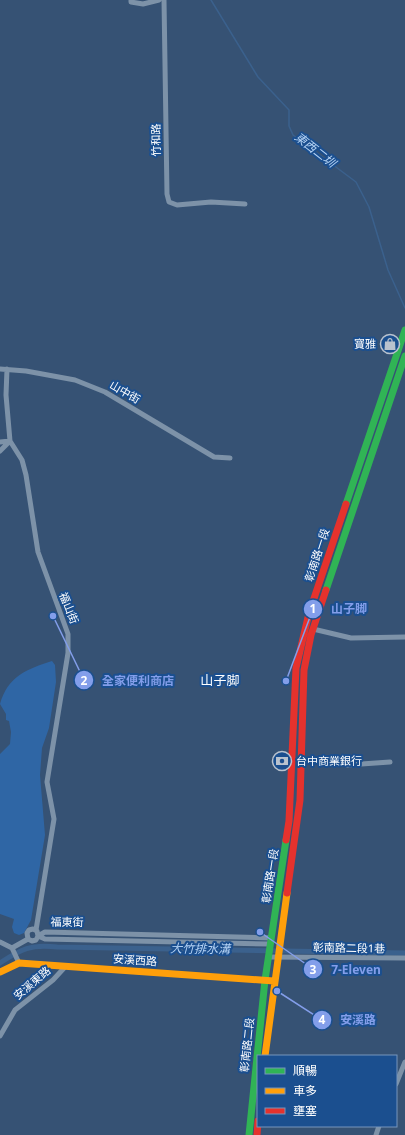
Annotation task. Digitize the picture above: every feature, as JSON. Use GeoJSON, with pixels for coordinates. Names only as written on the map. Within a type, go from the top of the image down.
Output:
{"type":"FeatureCollection","features":[{"type":"Feature","properties":{"kind":"main road","name":"彰南路一段"},"geometry":{"type":"LineString","coordinates":[[268,957],[289,822],[296,668],[304,633],[349,492],[405,330]]}},
{"type":"Feature","properties":{"kind":"main road","name":"彰南路一段"},"geometry":{"type":"LineString","coordinates":[[277,957],[293,857],[300,800],[304,670],[313,629],[405,356]]}},
{"type":"Feature","properties":{"kind":"main road"},"geometry":{"type":"LineString","coordinates":[[271,941],[279,942]]}},
{"type":"Feature","properties":{"kind":"main road","name":"彰南路二段"},"geometry":{"type":"LineString","coordinates":[[258,1055],[268,957]]}},
{"type":"Feature","properties":{"kind":"main road","name":"彰南路二段"},"geometry":{"type":"LineString","coordinates":[[264,1055],[277,957]]}},
{"type":"Feature","properties":{"kind":"main road"},"geometry":{"type":"LineString","coordinates":[[0,972],[19,963]]}},
{"type":"Feature","properties":{"kind":"main road","name":"安溪西路"},"geometry":{"type":"LineString","coordinates":[[19,963],[274,981]]}},
{"type":"Feature","properties":{"kind":"main road","name":"彰南路二段"},"geometry":{"type":"LineString","coordinates":[[250,1135],[257,1063]]}},
{"type":"Feature","properties":{"kind":"street"},"geometry":{"type":"LineString","coordinates":[[131,0],[131,2],[143,4],[159,0]]}},
{"type":"Feature","properties":{"kind":"street","name":"竹和路"},"geometry":{"type":"LineString","coordinates":[[164,0],[167,194],[169,202],[177,205],[211,202],[245,204]]}},
{"type":"Feature","properties":{"kind":"street","name":"山中街"},"geometry":{"type":"LineString","coordinates":[[0,369],[26,370],[75,380],[105,392],[214,457],[230,458]]}},
{"type":"Feature","properties":{"kind":"street","name":"福山街"},"geometry":{"type":"LineString","coordinates":[[7,369],[6,387],[10,441],[22,460],[38,552],[68,634],[68,653],[47,782],[53,812],[52,833],[36,930],[38,936]]}},
{"type":"Feature","properties":{"kind":"street"},"geometry":{"type":"LineString","coordinates":[[0,387],[6,387]]}},
{"type":"Feature","properties":{"kind":"street"},"geometry":{"type":"LineString","coordinates":[[0,442],[10,441]]}},
{"type":"Feature","properties":{"kind":"street"},"geometry":{"type":"LineString","coordinates":[[0,451],[10,441]]}},
{"type":"Feature","properties":{"kind":"street"},"geometry":{"type":"LineString","coordinates":[[313,629],[351,638],[405,637]]}},
{"type":"Feature","properties":{"kind":"street"},"geometry":{"type":"LineString","coordinates":[[347,765],[390,762]]}},
{"type":"Feature","properties":{"kind":"street"},"geometry":{"type":"LineString","coordinates":[[28,939],[26,936],[28,931],[31,929],[36,930]]}},
{"type":"Feature","properties":{"kind":"street","name":"福東街"},"geometry":{"type":"LineString","coordinates":[[38,936],[45,932],[244,937],[271,941]]}},
{"type":"Feature","properties":{"kind":"street"},"geometry":{"type":"LineString","coordinates":[[153,941],[154,935]]}},
{"type":"Feature","properties":{"kind":"street"},"geometry":{"type":"LineString","coordinates":[[12,948],[28,939],[34,941],[38,936]]}},
{"type":"Feature","properties":{"kind":"street","name":"福東街"},"geometry":{"type":"LineString","coordinates":[[38,936],[45,939],[226,943],[271,941]]}},
{"type":"Feature","properties":{"kind":"street"},"geometry":{"type":"LineString","coordinates":[[193,936],[193,942]]}},
{"type":"Feature","properties":{"kind":"street"},"geometry":{"type":"LineString","coordinates":[[225,937],[226,943]]}},
{"type":"Feature","properties":{"kind":"street"},"geometry":{"type":"LineString","coordinates":[[244,937],[244,943]]}},
{"type":"Feature","properties":{"kind":"street"},"geometry":{"type":"LineString","coordinates":[[0,942],[12,948],[19,963]]}},
{"type":"Feature","properties":{"kind":"street","name":"彰南路二段1巷"},"geometry":{"type":"LineString","coordinates":[[268,957],[405,958]]}},
{"type":"Feature","properties":{"kind":"street","name":"安溪東路"},"geometry":{"type":"LineString","coordinates":[[0,1036],[15,1010],[53,980],[65,967]]}},
{"type":"Feature","properties":{"kind":"street"},"geometry":{"type":"LineString","coordinates":[[397,1082],[405,1062]]}},
{"type":"Feature","properties":{"kind":"shaded area"},"geometry":{"type":"Polygon","coordinates":[[[52,661],[55,665],[56,682],[49,728],[42,748],[40,775],[45,835],[31,920],[24,933],[19,935],[14,933],[12,927],[14,919],[0,914],[0,754],[10,744],[11,732],[9,721],[6,720],[6,714],[0,704],[4,694],[13,680],[34,667],[52,661]]]}},
{"type":"Feature","properties":{"kind":"waterway","name":"東西二圳"},"geometry":{"type":"LineString","coordinates":[[211,0],[258,77],[289,110],[289,126],[293,135],[356,182],[369,207],[388,270],[405,308]]}},
{"type":"Feature","properties":{"kind":"waterway","name":"大竹排水溝"},"geometry":{"type":"LineString","coordinates":[[0,963],[20,951],[40,946],[405,953]]}},
{"type":"Feature","properties":{"kind":"traffic: fast"},"geometry":{"type":"LineString","coordinates":[[346,504],[405,330]]}},
{"type":"Feature","properties":{"kind":"traffic: fast"},"geometry":{"type":"LineString","coordinates":[[326,590],[405,356]]}},
{"type":"Feature","properties":{"kind":"traffic: fast"},"geometry":{"type":"LineString","coordinates":[[257,1055],[265,980],[286,840]]}},
{"type":"Feature","properties":{"kind":"traffic: fast"},"geometry":{"type":"LineString","coordinates":[[249,1135],[257,1058]]}},
{"type":"Feature","properties":{"kind":"traffic: slow"},"geometry":{"type":"LineString","coordinates":[[265,1055],[287,893]]}},
{"type":"Feature","properties":{"kind":"traffic: slow"},"geometry":{"type":"LineString","coordinates":[[0,972],[19,963],[274,981]]}},
{"type":"Feature","properties":{"kind":"traffic: jam"},"geometry":{"type":"LineString","coordinates":[[286,840],[289,821],[296,668],[309,613],[346,504]]}},
{"type":"Feature","properties":{"kind":"traffic: jam"},"geometry":{"type":"LineString","coordinates":[[287,893],[300,800],[304,670],[311,635],[326,590]]}},
{"type":"Feature","properties":{"kind":"traffic: jam"},"geometry":{"type":"LineString","coordinates":[[257,1135],[258,1127]]}},
{"type":"Feature","properties":{"kind":"place","name":"寶雅"},"geometry":{"type":"Point","coordinates":[390,344]}},
{"type":"Feature","properties":{"kind":"place","name":"全家便利商店"},"geometry":{"type":"Point","coordinates":[53,616]}},
{"type":"Feature","properties":{"kind":"place","name":"山子脚"},"geometry":{"type":"Point","coordinates":[286,681]}},
{"type":"Feature","properties":{"kind":"place","name":"台中商業銀行"},"geometry":{"type":"Point","coordinates":[282,761]}},
{"type":"Feature","properties":{"kind":"place","name":"7-Eleven"},"geometry":{"type":"Point","coordinates":[260,932]}},
{"type":"Feature","properties":{"kind":"place","name":"安溪路"},"geometry":{"type":"Point","coordinates":[277,991]}},
{"type":"Feature","properties":{"kind":"district","name":"山子脚"},"geometry":{"type":"Point","coordinates":[220,680]}}]}
